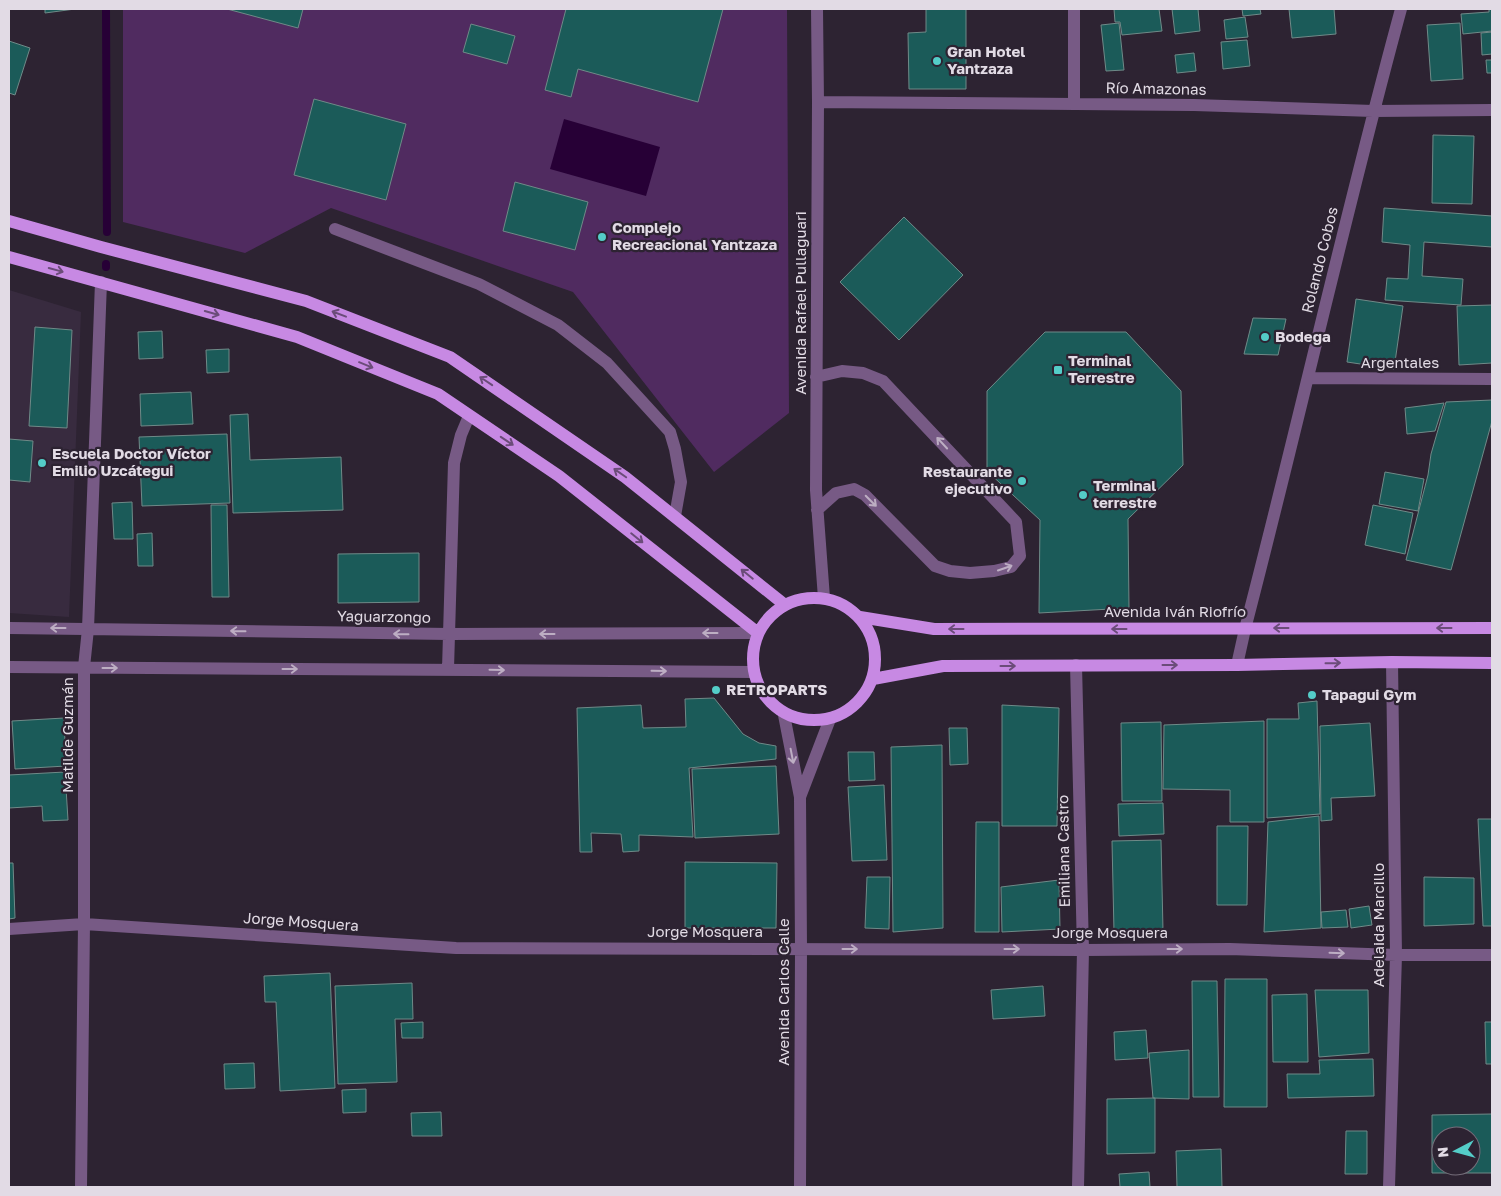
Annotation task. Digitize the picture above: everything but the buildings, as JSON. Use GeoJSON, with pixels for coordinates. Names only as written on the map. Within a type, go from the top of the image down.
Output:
{"type":"FeatureCollection","features":[{"type":"Feature","properties":{"kind":"main road"},"geometry":{"type":"LineString","coordinates":[[9,221],[306,301],[450,356],[625,477],[785,605]]}},
{"type":"Feature","properties":{"kind":"main road"},"geometry":{"type":"LineString","coordinates":[[9,257],[297,337],[438,394],[558,476],[758,633]]}},
{"type":"Feature","properties":{"kind":"main road"},"geometry":{"type":"LineString","coordinates":[[804,598],[824,598],[843,605],[860,617],[870,634],[875,656],[873,680],[860,701],[840,716],[820,721],[784,715],[762,692],[754,672],[753,652],[758,633],[769,617],[785,605],[804,598]]}},
{"type":"Feature","properties":{"kind":"main road","name":"Avenida Iván Riofrío"},"geometry":{"type":"LineString","coordinates":[[860,617],[934,629],[1492,628]]}},
{"type":"Feature","properties":{"kind":"main road"},"geometry":{"type":"LineString","coordinates":[[873,680],[943,666],[1237,665],[1392,662],[1492,663]]}},
{"type":"Feature","properties":{"kind":"street","name":"Avenida Rafael Pullaguari"},"geometry":{"type":"LineString","coordinates":[[817,9],[816,490],[824,598]]}},
{"type":"Feature","properties":{"kind":"street"},"geometry":{"type":"LineString","coordinates":[[1074,9],[1074,104]]}},
{"type":"Feature","properties":{"kind":"street","name":"Rolando Cobos"},"geometry":{"type":"LineString","coordinates":[[1237,665],[1373,111],[1401,9]]}},
{"type":"Feature","properties":{"kind":"street","name":"Río Amazonas"},"geometry":{"type":"LineString","coordinates":[[818,102],[1194,105],[1373,111],[1492,110]]}},
{"type":"Feature","properties":{"kind":"street"},"geometry":{"type":"LineString","coordinates":[[335,229],[479,284],[558,325],[607,363],[670,432],[681,482],[675,516]]}},
{"type":"Feature","properties":{"kind":"street","name":"Matilde Guzmán"},"geometry":{"type":"LineString","coordinates":[[81,1187],[84,668],[88,629],[101,282]]}},
{"type":"Feature","properties":{"kind":"street"},"geometry":{"type":"LineString","coordinates":[[816,377],[842,371],[864,373],[883,381],[1016,522],[1020,556],[1012,567],[994,571],[970,573],[950,571],[935,566],[866,495],[854,489],[836,493],[817,510]]}},
{"type":"Feature","properties":{"kind":"street","name":"Argentales"},"geometry":{"type":"LineString","coordinates":[[1308,378],[1492,379]]}},
{"type":"Feature","properties":{"kind":"street"},"geometry":{"type":"LineString","coordinates":[[448,670],[454,463],[461,435],[470,416]]}},
{"type":"Feature","properties":{"kind":"street","name":"Yaguarzongo"},"geometry":{"type":"LineString","coordinates":[[9,628],[449,634],[758,633]]}},
{"type":"Feature","properties":{"kind":"street","name":"Adelaida Marcillo"},"geometry":{"type":"LineString","coordinates":[[1389,1187],[1396,955],[1392,662]]}},
{"type":"Feature","properties":{"kind":"street","name":"Emiliana Castro"},"geometry":{"type":"LineString","coordinates":[[1076,665],[1083,950],[1078,1187]]}},
{"type":"Feature","properties":{"kind":"street"},"geometry":{"type":"LineString","coordinates":[[9,667],[754,672]]}},
{"type":"Feature","properties":{"kind":"street","name":"Avenida Carlos Calle"},"geometry":{"type":"LineString","coordinates":[[784,715],[800,797],[800,1187]]}},
{"type":"Feature","properties":{"kind":"street","name":"Avenida Carlos Calle"},"geometry":{"type":"LineString","coordinates":[[800,797],[830,719]]}},
{"type":"Feature","properties":{"kind":"street","name":"Jorge Mosquera"},"geometry":{"type":"LineString","coordinates":[[9,929],[84,924],[456,948],[1230,949],[1396,955],[1492,955]]}},
{"type":"Feature","properties":{"kind":"shaded area","name":"Complejo Recreacional Yantzaza"},"geometry":{"type":"Polygon","coordinates":[[[123,9],[787,9],[789,413],[714,472],[573,292],[331,208],[245,253],[123,222],[123,9]]]}},
{"type":"Feature","properties":{"kind":"shaded area"},"geometry":{"type":"Polygon","coordinates":[[[564,119],[660,147],[646,196],[550,169],[564,119]]]}},
{"type":"Feature","properties":{"kind":"shaded area","name":"Escuela Doctor Víctor Emilio Uzcátegui"},"geometry":{"type":"Polygon","coordinates":[[[9,290],[81,312],[69,617],[9,613],[9,290]]]}},
{"type":"Feature","properties":{"kind":"waterway"},"geometry":{"type":"LineString","coordinates":[[106,9],[107,232]]}},
{"type":"Feature","properties":{"kind":"place","name":"Gran Hotel Yantzaza"},"geometry":{"type":"Point","coordinates":[937,61]}},
{"type":"Feature","properties":{"kind":"place","name":"Complejo Recreacional Yantzaza"},"geometry":{"type":"Point","coordinates":[602,237]}},
{"type":"Feature","properties":{"kind":"place","name":"Bodega"},"geometry":{"type":"Point","coordinates":[1265,337]}},
{"type":"Feature","properties":{"kind":"place","name":"Terminal Terrestre"},"geometry":{"type":"Point","coordinates":[1058,370]}},
{"type":"Feature","properties":{"kind":"place","name":"Escuela Doctor Víctor Emilio Uzcátegui"},"geometry":{"type":"Point","coordinates":[42,463]}},
{"type":"Feature","properties":{"kind":"place","name":"Restaurante ejecutivo"},"geometry":{"type":"Point","coordinates":[1022,481]}},
{"type":"Feature","properties":{"kind":"place","name":"Terminal terrestre"},"geometry":{"type":"Point","coordinates":[1083,495]}},
{"type":"Feature","properties":{"kind":"place","name":"RETROPARTS"},"geometry":{"type":"Point","coordinates":[716,690]}},
{"type":"Feature","properties":{"kind":"place","name":"Tapagui Gym"},"geometry":{"type":"Point","coordinates":[1312,695]}}]}
